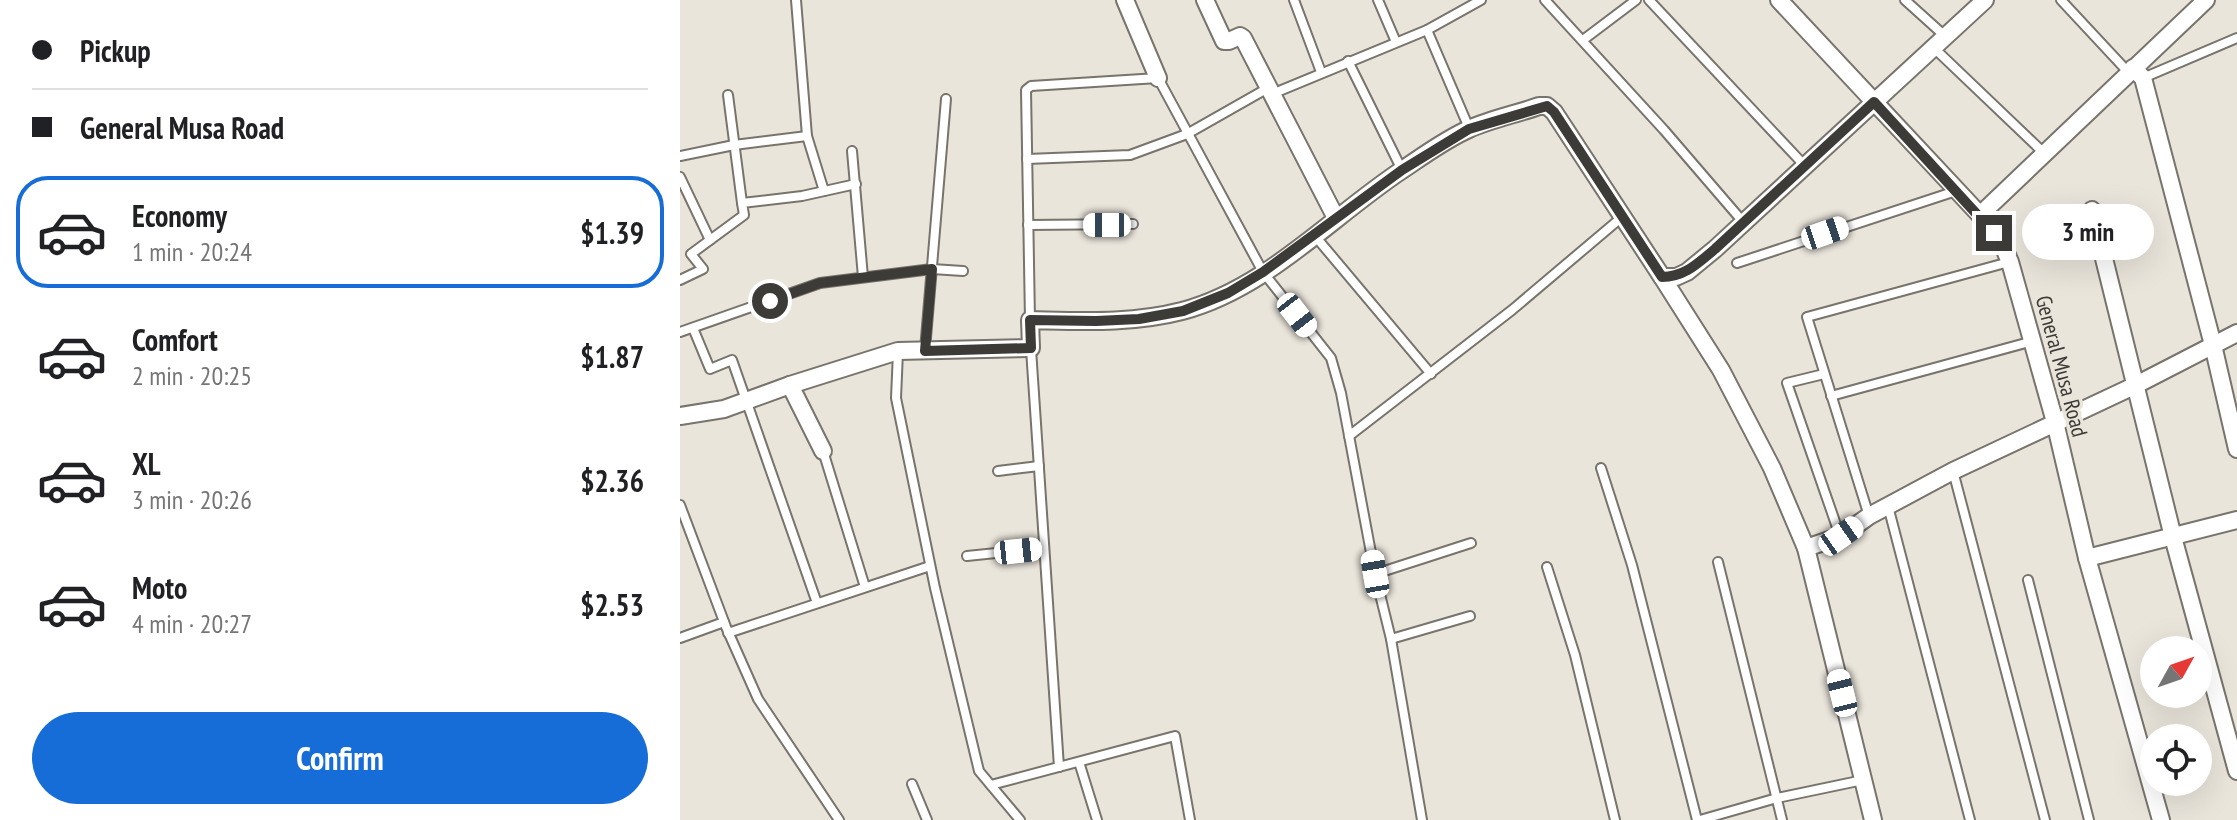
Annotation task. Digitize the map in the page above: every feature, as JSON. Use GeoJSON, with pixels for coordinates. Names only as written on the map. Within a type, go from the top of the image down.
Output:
{"type":"FeatureCollection","features":[{"type":"Feature","properties":{"kind":"street"},"geometry":{"type":"LineString","coordinates":[[1125,0],[1158,78]]}},
{"type":"Feature","properties":{"kind":"street"},"geometry":{"type":"LineString","coordinates":[[1205,0],[1224,41],[1240,36],[1243,38],[1336,218]]}},
{"type":"Feature","properties":{"kind":"street","name":"General Musa Road"},"geometry":{"type":"LineString","coordinates":[[1779,0],[1980,215],[2004,248],[2033,341],[2087,558],[2161,820]]}},
{"type":"Feature","properties":{"kind":"street"},"geometry":{"type":"LineString","coordinates":[[1662,277],[1676,277],[1687,272],[1985,0]]}},
{"type":"Feature","properties":{"kind":"street"},"geometry":{"type":"LineString","coordinates":[[1980,215],[2135,73],[2206,0]]}},
{"type":"Feature","properties":{"kind":"street"},"geometry":{"type":"LineString","coordinates":[[2135,73],[2213,345],[2237,449]]}},
{"type":"Feature","properties":{"kind":"street"},"geometry":{"type":"LineString","coordinates":[[680,416],[724,409],[898,351],[1031,348],[1030,320],[1139,319],[1183,311],[1228,293],[1263,272],[1402,170],[1469,129],[1547,106],[1554,112],[1721,370],[1772,468],[1806,548],[1873,820]]}},
{"type":"Feature","properties":{"kind":"street"},"geometry":{"type":"LineString","coordinates":[[2092,210],[2173,537],[2237,771]]}},
{"type":"Feature","properties":{"kind":"street"},"geometry":{"type":"LineString","coordinates":[[1806,548],[1841,536],[1869,516],[1953,471],[2136,385],[2237,333]]}},
{"type":"Feature","properties":{"kind":"street"},"geometry":{"type":"LineString","coordinates":[[790,385],[823,451]]}},
{"type":"Feature","properties":{"kind":"street"},"geometry":{"type":"LineString","coordinates":[[2087,558],[2237,520]]}},
{"type":"Feature","properties":{"kind":"lane"},"geometry":{"type":"LineString","coordinates":[[796,0],[807,136],[824,191]]}},
{"type":"Feature","properties":{"kind":"lane"},"geometry":{"type":"LineString","coordinates":[[1294,0],[1321,72]]}},
{"type":"Feature","properties":{"kind":"lane"},"geometry":{"type":"LineString","coordinates":[[1378,0],[1396,42]]}},
{"type":"Feature","properties":{"kind":"lane"},"geometry":{"type":"LineString","coordinates":[[1027,159],[1130,155],[1187,134],[1269,91],[1427,30],[1481,0]]}},
{"type":"Feature","properties":{"kind":"lane"},"geometry":{"type":"LineString","coordinates":[[1545,0],[1744,223]]}},
{"type":"Feature","properties":{"kind":"lane"},"geometry":{"type":"LineString","coordinates":[[1583,40],[1636,0]]}},
{"type":"Feature","properties":{"kind":"lane"},"geometry":{"type":"LineString","coordinates":[[1649,0],[1805,166]]}},
{"type":"Feature","properties":{"kind":"lane"},"geometry":{"type":"LineString","coordinates":[[1905,0],[2046,155]]}},
{"type":"Feature","properties":{"kind":"lane"},"geometry":{"type":"LineString","coordinates":[[2061,0],[2135,73],[2237,38]]}},
{"type":"Feature","properties":{"kind":"lane"},"geometry":{"type":"LineString","coordinates":[[1427,30],[1469,129]]}},
{"type":"Feature","properties":{"kind":"lane"},"geometry":{"type":"LineString","coordinates":[[1348,61],[1402,170]]}},
{"type":"Feature","properties":{"kind":"lane"},"geometry":{"type":"LineString","coordinates":[[1030,320],[1026,90],[1031,86],[1158,78],[1263,272],[1331,358],[1391,639],[1422,820]]}},
{"type":"Feature","properties":{"kind":"lane"},"geometry":{"type":"LineString","coordinates":[[680,280],[703,269],[691,254],[744,215],[728,95]]}},
{"type":"Feature","properties":{"kind":"lane"},"geometry":{"type":"LineString","coordinates":[[925,351],[946,99]]}},
{"type":"Feature","properties":{"kind":"lane"},"geometry":{"type":"LineString","coordinates":[[680,156],[734,145],[807,136]]}},
{"type":"Feature","properties":{"kind":"lane"},"geometry":{"type":"LineString","coordinates":[[852,151],[863,277]]}},
{"type":"Feature","properties":{"kind":"lane"},"geometry":{"type":"LineString","coordinates":[[680,177],[710,240]]}},
{"type":"Feature","properties":{"kind":"lane"},"geometry":{"type":"LineString","coordinates":[[742,203],[856,184]]}},
{"type":"Feature","properties":{"kind":"lane"},"geometry":{"type":"LineString","coordinates":[[1737,263],[1956,191]]}},
{"type":"Feature","properties":{"kind":"lane"},"geometry":{"type":"LineString","coordinates":[[1349,436],[1512,310],[1622,216]]}},
{"type":"Feature","properties":{"kind":"lane"},"geometry":{"type":"LineString","coordinates":[[1028,225],[1133,224]]}},
{"type":"Feature","properties":{"kind":"lane"},"geometry":{"type":"LineString","coordinates":[[1314,235],[1431,374]]}},
{"type":"Feature","properties":{"kind":"lane"},"geometry":{"type":"LineString","coordinates":[[1869,516],[1807,317],[2010,262]]}},
{"type":"Feature","properties":{"kind":"lane"},"geometry":{"type":"LineString","coordinates":[[817,603],[732,360],[710,369],[684,328],[820,283],[932,269],[963,271]]}},
{"type":"Feature","properties":{"kind":"lane"},"geometry":{"type":"LineString","coordinates":[[1831,396],[2033,341]]}},
{"type":"Feature","properties":{"kind":"lane"},"geometry":{"type":"LineString","coordinates":[[1031,348],[1059,767]]}},
{"type":"Feature","properties":{"kind":"lane"},"geometry":{"type":"LineString","coordinates":[[898,351],[896,398],[930,566],[979,771],[1020,820]]}},
{"type":"Feature","properties":{"kind":"lane"},"geometry":{"type":"LineString","coordinates":[[1824,374],[1787,383],[1841,536]]}},
{"type":"Feature","properties":{"kind":"lane"},"geometry":{"type":"LineString","coordinates":[[823,451],[865,587]]}},
{"type":"Feature","properties":{"kind":"lane"},"geometry":{"type":"LineString","coordinates":[[998,471],[1039,466]]}},
{"type":"Feature","properties":{"kind":"lane"},"geometry":{"type":"LineString","coordinates":[[1601,468],[1632,565],[1698,820],[1777,798],[1863,780]]}},
{"type":"Feature","properties":{"kind":"lane"},"geometry":{"type":"LineString","coordinates":[[1953,471],[2045,820]]}},
{"type":"Feature","properties":{"kind":"lane"},"geometry":{"type":"LineString","coordinates":[[680,505],[728,633],[758,699],[839,820]]}},
{"type":"Feature","properties":{"kind":"lane"},"geometry":{"type":"LineString","coordinates":[[1888,505],[1970,820]]}},
{"type":"Feature","properties":{"kind":"lane"},"geometry":{"type":"LineString","coordinates":[[1375,574],[1471,543]]}},
{"type":"Feature","properties":{"kind":"lane"},"geometry":{"type":"LineString","coordinates":[[967,556],[1044,548]]}},
{"type":"Feature","properties":{"kind":"lane"},"geometry":{"type":"LineString","coordinates":[[1718,562],[1782,820]]}},
{"type":"Feature","properties":{"kind":"lane"},"geometry":{"type":"LineString","coordinates":[[728,633],[930,566]]}},
{"type":"Feature","properties":{"kind":"lane"},"geometry":{"type":"LineString","coordinates":[[1547,567],[1575,655],[1615,820]]}},
{"type":"Feature","properties":{"kind":"lane"},"geometry":{"type":"LineString","coordinates":[[2028,580],[2089,820]]}},
{"type":"Feature","properties":{"kind":"lane"},"geometry":{"type":"LineString","coordinates":[[1391,639],[1470,616]]}},
{"type":"Feature","properties":{"kind":"lane"},"geometry":{"type":"LineString","coordinates":[[680,638],[724,622]]}},
{"type":"Feature","properties":{"kind":"lane"},"geometry":{"type":"LineString","coordinates":[[991,785],[1175,736],[1190,820]]}},
{"type":"Feature","properties":{"kind":"lane"},"geometry":{"type":"LineString","coordinates":[[1079,762],[1097,820]]}},
{"type":"Feature","properties":{"kind":"lane"},"geometry":{"type":"LineString","coordinates":[[912,784],[927,820]]}},
{"type":"Feature","properties":{"kind":"route"},"geometry":{"type":"LineString","coordinates":[[770,301],[820,283],[932,269],[925,351],[1031,348],[1030,320],[1139,319],[1183,311],[1228,293],[1263,272],[1402,170],[1469,129],[1539,106],[1547,106],[1554,112],[1662,277],[1676,277],[1687,272],[1715,249],[1874,102],[1994,233]]}}]}
